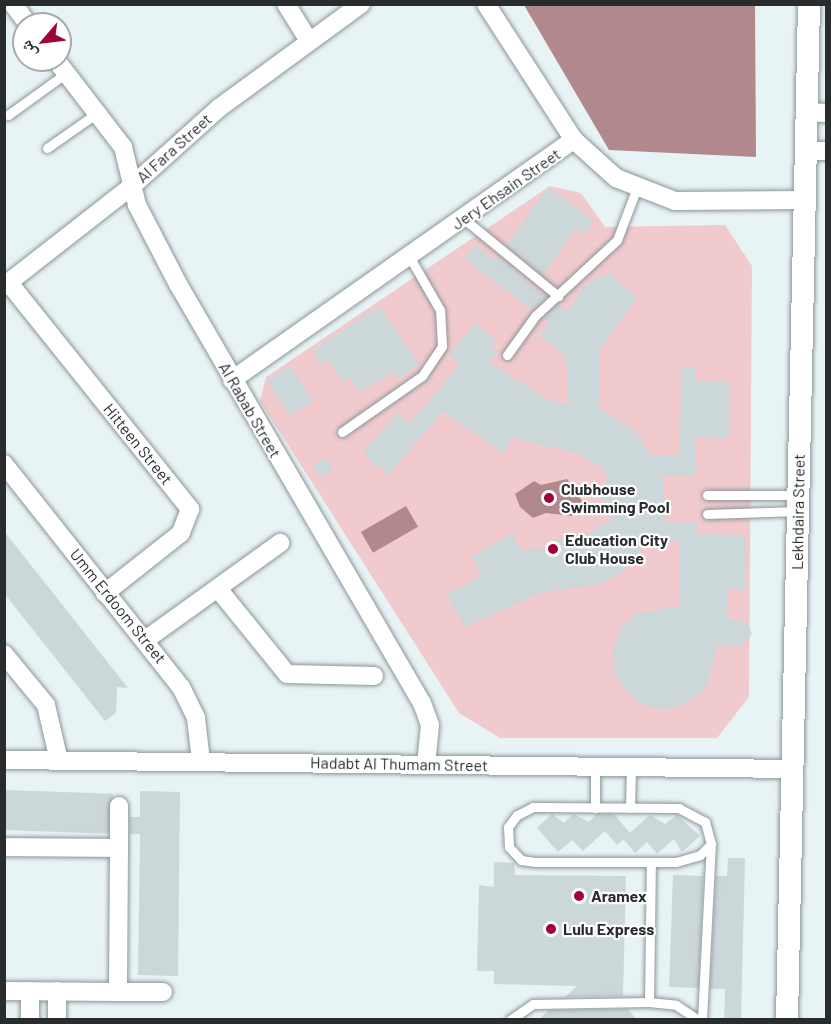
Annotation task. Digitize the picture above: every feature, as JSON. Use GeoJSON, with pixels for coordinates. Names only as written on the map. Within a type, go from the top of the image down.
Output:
{"type":"FeatureCollection","features":[{"type":"Feature","properties":{"kind":"street"},"geometry":{"type":"LineString","coordinates":[[286,4],[309,41]]}},
{"type":"Feature","properties":{"kind":"street"},"geometry":{"type":"LineString","coordinates":[[486,4],[574,140]]}},
{"type":"Feature","properties":{"kind":"street","name":"Lekhdaira Street"},"geometry":{"type":"LineString","coordinates":[[787,1020],[804,200],[816,151],[816,112],[809,4]]}},
{"type":"Feature","properties":{"kind":"street","name":"Al Fara Street"},"geometry":{"type":"LineString","coordinates":[[7,284],[132,186],[195,127],[354,9]]}},
{"type":"Feature","properties":{"kind":"street","name":"Al Rabab Street"},"geometry":{"type":"LineString","coordinates":[[65,72],[130,160],[132,186],[178,284],[425,708],[430,725],[426,765]]}},
{"type":"Feature","properties":{"kind":"street","name":"Jery Ehsain Street"},"geometry":{"type":"LineString","coordinates":[[232,380],[574,140],[636,190],[675,201],[804,200]]}},
{"type":"Feature","properties":{"kind":"street","name":"Hitteen Street"},"geometry":{"type":"LineString","coordinates":[[7,284],[189,509],[180,533],[105,593]]}},
{"type":"Feature","properties":{"kind":"street","name":"Umm Erdoom Street"},"geometry":{"type":"LineString","coordinates":[[4,464],[105,593],[152,644],[191,704],[201,761]]}},
{"type":"Feature","properties":{"kind":"street"},"geometry":{"type":"LineString","coordinates":[[152,644],[280,543]]}},
{"type":"Feature","properties":{"kind":"street"},"geometry":{"type":"LineString","coordinates":[[219,590],[287,674],[374,676]]}},
{"type":"Feature","properties":{"kind":"street"},"geometry":{"type":"LineString","coordinates":[[4,654],[46,705],[59,761]]}},
{"type":"Feature","properties":{"kind":"street","name":"Hadabt Al Thumam Street"},"geometry":{"type":"LineString","coordinates":[[4,760],[794,769]]}},
{"type":"Feature","properties":{"kind":"street"},"geometry":{"type":"LineString","coordinates":[[118,992],[119,806]]}},
{"type":"Feature","properties":{"kind":"street"},"geometry":{"type":"LineString","coordinates":[[4,847],[119,848]]}},
{"type":"Feature","properties":{"kind":"street"},"geometry":{"type":"LineString","coordinates":[[4,991],[163,992]]}},
{"type":"Feature","properties":{"kind":"street"},"geometry":{"type":"LineString","coordinates":[[30,991],[30,1020]]}},
{"type":"Feature","properties":{"kind":"street"},"geometry":{"type":"LineString","coordinates":[[57,992],[57,1020]]}},
{"type":"Feature","properties":{"kind":"lane"},"geometry":{"type":"LineString","coordinates":[[8,115],[55,72]]}},
{"type":"Feature","properties":{"kind":"lane"},"geometry":{"type":"LineString","coordinates":[[47,148],[97,113]]}},
{"type":"Feature","properties":{"kind":"lane"},"geometry":{"type":"LineString","coordinates":[[507,355],[535,316],[617,240],[636,190]]}},
{"type":"Feature","properties":{"kind":"lane"},"geometry":{"type":"LineString","coordinates":[[464,219],[558,296]]}},
{"type":"Feature","properties":{"kind":"lane"},"geometry":{"type":"LineString","coordinates":[[342,432],[422,376],[438,355],[443,319],[409,256]]}},
{"type":"Feature","properties":{"kind":"lane"},"geometry":{"type":"LineString","coordinates":[[707,495],[798,503]]}},
{"type":"Feature","properties":{"kind":"lane"},"geometry":{"type":"LineString","coordinates":[[707,514],[798,503]]}},
{"type":"Feature","properties":{"kind":"lane"},"geometry":{"type":"LineString","coordinates":[[595,766],[595,808]]}},
{"type":"Feature","properties":{"kind":"lane"},"geometry":{"type":"LineString","coordinates":[[630,808],[631,766]]}},
{"type":"Feature","properties":{"kind":"lane"},"geometry":{"type":"LineString","coordinates":[[510,1020],[533,1004],[649,1002],[676,1005],[700,1020],[711,844],[705,822],[693,813],[630,808],[524,810],[508,827],[509,847],[521,860],[651,864],[690,860],[711,844]]}},
{"type":"Feature","properties":{"kind":"lane"},"geometry":{"type":"LineString","coordinates":[[649,1002],[651,864]]}},
{"type":"Feature","properties":{"kind":"shaded area"},"geometry":{"type":"Polygon","coordinates":[[[524,5],[755,5],[756,157],[609,150],[524,5]]]}},
{"type":"Feature","properties":{"kind":"shaded area","name":"Education City Club House"},"geometry":{"type":"Polygon","coordinates":[[[550,186],[581,193],[605,227],[725,225],[752,266],[749,697],[717,738],[500,738],[459,713],[260,401],[266,377],[550,186]]]}},
{"type":"Feature","properties":{"kind":"shaded area","name":"Clubhouse Swimming Pool"},"geometry":{"type":"Polygon","coordinates":[[[567,479],[582,501],[572,516],[546,513],[533,518],[520,507],[515,494],[534,481],[541,485],[567,479]]]}},
{"type":"Feature","properties":{"kind":"shaded area"},"geometry":{"type":"Polygon","coordinates":[[[406,506],[418,527],[373,553],[361,532],[406,506]]]}},
{"type":"Feature","properties":{"kind":"building"},"geometry":{"type":"Polygon","coordinates":[[[548,187],[594,221],[584,234],[576,228],[543,275],[507,245],[548,187]]]}},
{"type":"Feature","properties":{"kind":"building"},"geometry":{"type":"Polygon","coordinates":[[[475,245],[496,261],[499,256],[545,298],[532,310],[465,259],[475,245]]]}},
{"type":"Feature","properties":{"kind":"building"},"geometry":{"type":"Polygon","coordinates":[[[609,273],[637,297],[599,351],[599,408],[635,431],[652,456],[680,456],[681,368],[696,368],[696,382],[729,382],[729,438],[696,438],[695,475],[664,475],[663,522],[697,523],[697,534],[746,535],[745,590],[727,590],[727,618],[747,623],[752,634],[739,647],[718,645],[705,691],[673,709],[649,708],[629,695],[615,675],[613,652],[620,630],[636,614],[679,606],[680,542],[647,540],[632,564],[602,584],[542,592],[465,627],[447,595],[482,575],[471,557],[512,533],[521,550],[554,547],[554,540],[586,537],[611,519],[601,498],[608,477],[601,467],[578,454],[513,438],[503,453],[443,411],[388,475],[363,453],[397,413],[409,424],[460,364],[449,354],[475,323],[496,341],[492,347],[498,352],[489,362],[548,400],[569,404],[566,356],[539,335],[549,322],[543,318],[557,305],[566,311],[586,284],[609,273]]]}},
{"type":"Feature","properties":{"kind":"building"},"geometry":{"type":"Polygon","coordinates":[[[379,306],[419,364],[398,379],[393,371],[360,393],[350,377],[343,382],[327,359],[321,364],[312,351],[379,306]]]}},
{"type":"Feature","properties":{"kind":"building"},"geometry":{"type":"Polygon","coordinates":[[[290,366],[313,401],[290,416],[267,381],[290,366]]]}},
{"type":"Feature","properties":{"kind":"building"},"geometry":{"type":"Polygon","coordinates":[[[325,457],[333,470],[320,478],[312,465],[325,457]]]}},
{"type":"Feature","properties":{"kind":"building"},"geometry":{"type":"Polygon","coordinates":[[[4,531],[128,688],[117,687],[116,713],[105,721],[4,593],[4,531]]]}},
{"type":"Feature","properties":{"kind":"building"},"geometry":{"type":"Polygon","coordinates":[[[4,790],[113,794],[112,834],[4,830],[4,790]]]}},
{"type":"Feature","properties":{"kind":"building"},"geometry":{"type":"Polygon","coordinates":[[[140,791],[180,792],[178,976],[138,975],[140,834],[130,834],[130,817],[140,817],[140,791]]]}},
{"type":"Feature","properties":{"kind":"building"},"geometry":{"type":"Polygon","coordinates":[[[552,814],[564,823],[573,814],[589,822],[597,814],[614,814],[630,833],[617,845],[605,831],[583,851],[572,840],[558,852],[537,828],[552,814]]]}},
{"type":"Feature","properties":{"kind":"building"},"geometry":{"type":"Polygon","coordinates":[[[650,815],[665,824],[677,815],[700,836],[682,852],[674,839],[657,854],[647,842],[635,853],[623,839],[650,815]]]}},
{"type":"Feature","properties":{"kind":"building"},"geometry":{"type":"Polygon","coordinates":[[[728,858],[745,858],[741,1020],[724,1020],[725,989],[710,989],[716,876],[727,876],[728,858]]]}},
{"type":"Feature","properties":{"kind":"building","name":"Lulu Express"},"geometry":{"type":"Polygon","coordinates":[[[494,862],[514,863],[515,875],[626,876],[623,996],[565,997],[577,986],[494,984],[494,971],[477,971],[479,885],[494,887],[494,862]]]}},
{"type":"Feature","properties":{"kind":"building"},"geometry":{"type":"Polygon","coordinates":[[[673,875],[703,876],[699,988],[669,987],[673,875]]]}},
{"type":"Feature","properties":{"kind":"building"},"geometry":{"type":"Polygon","coordinates":[[[628,1009],[637,1020],[538,1020],[549,1010],[628,1009]]]}},
{"type":"Feature","properties":{"kind":"place","name":"Clubhouse Swimming Pool"},"geometry":{"type":"Point","coordinates":[549,498]}},
{"type":"Feature","properties":{"kind":"place","name":"Education City Club House"},"geometry":{"type":"Point","coordinates":[553,549]}},
{"type":"Feature","properties":{"kind":"place","name":"Aramex"},"geometry":{"type":"Point","coordinates":[579,896]}},
{"type":"Feature","properties":{"kind":"place","name":"Lulu Express"},"geometry":{"type":"Point","coordinates":[551,929]}}]}
